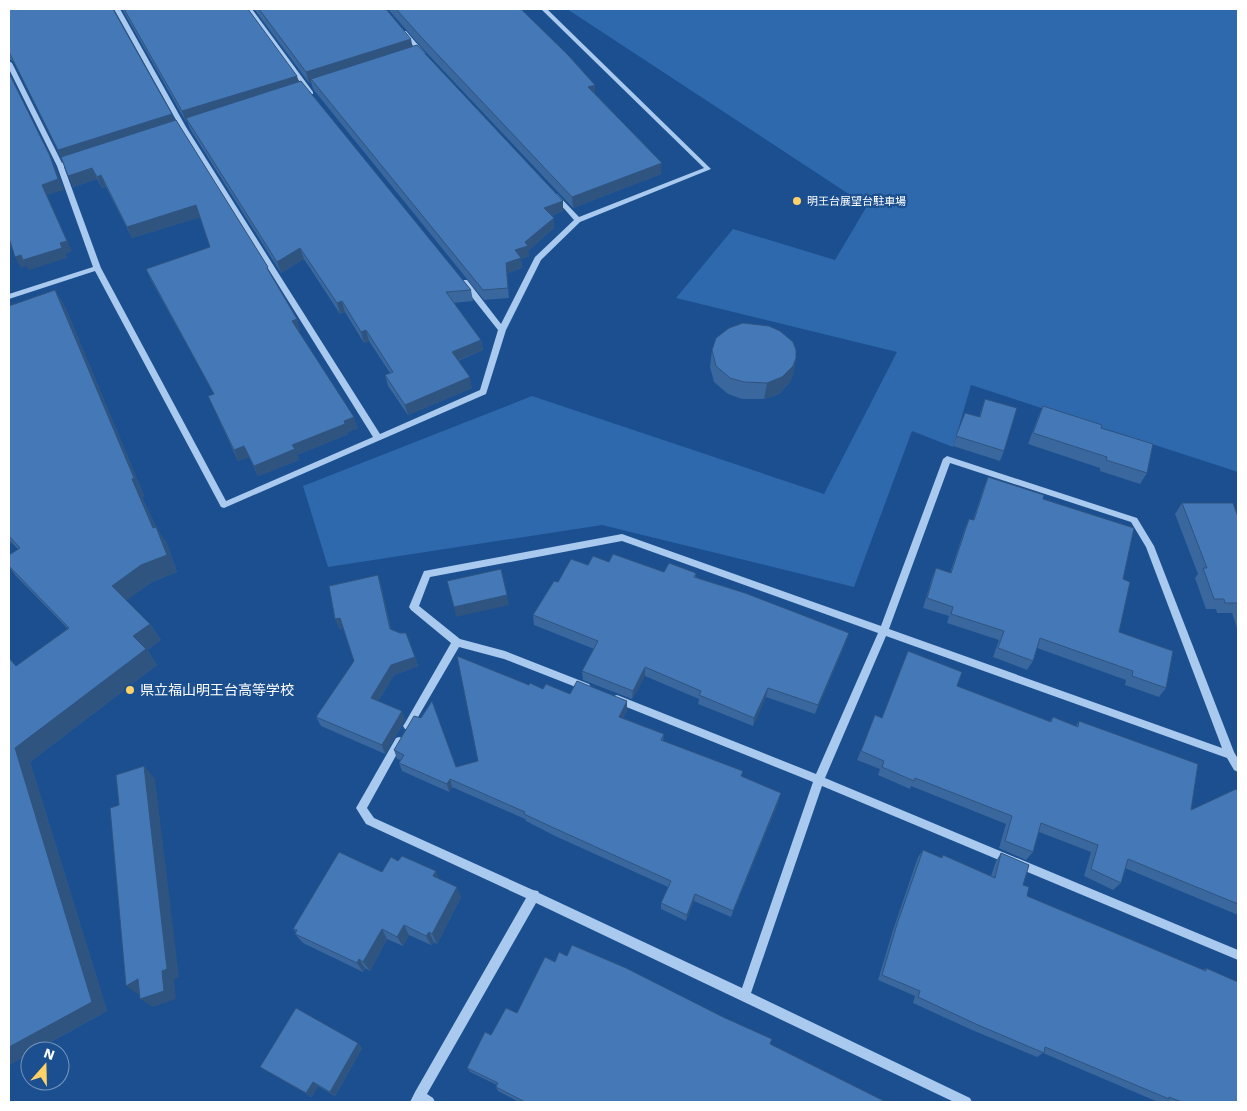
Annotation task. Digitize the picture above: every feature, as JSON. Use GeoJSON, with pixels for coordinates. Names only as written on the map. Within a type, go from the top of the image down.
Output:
{"type":"FeatureCollection","features":[{"type":"Feature","properties":{"kind":"street"},"geometry":{"type":"LineString","coordinates":[[117,9],[183,127],[378,438]]}},
{"type":"Feature","properties":{"kind":"street"},"geometry":{"type":"LineString","coordinates":[[249,9],[318,102]]}},
{"type":"Feature","properties":{"kind":"street"},"geometry":{"type":"LineString","coordinates":[[9,63],[60,166],[97,268],[224,505],[483,392],[502,330],[538,259],[578,220],[708,169],[544,9]]}},
{"type":"Feature","properties":{"kind":"street"},"geometry":{"type":"LineString","coordinates":[[396,23],[427,58]]}},
{"type":"Feature","properties":{"kind":"street"},"geometry":{"type":"LineString","coordinates":[[411,54],[420,50]]}},
{"type":"Feature","properties":{"kind":"street"},"geometry":{"type":"LineString","coordinates":[[297,90],[316,84]]}},
{"type":"Feature","properties":{"kind":"street"},"geometry":{"type":"LineString","coordinates":[[173,130],[192,124]]}},
{"type":"Feature","properties":{"kind":"street"},"geometry":{"type":"LineString","coordinates":[[60,166],[78,160]]}},
{"type":"Feature","properties":{"kind":"street"},"geometry":{"type":"LineString","coordinates":[[552,192],[578,220]]}},
{"type":"Feature","properties":{"kind":"street"},"geometry":{"type":"LineString","coordinates":[[9,297],[97,268]]}},
{"type":"Feature","properties":{"kind":"street"},"geometry":{"type":"LineString","coordinates":[[460,276],[502,330]]}},
{"type":"Feature","properties":{"kind":"street"},"geometry":{"type":"LineString","coordinates":[[745,995],[819,780],[883,632],[947,459],[1134,520],[1150,546],[1230,755],[1238,767]]}},
{"type":"Feature","properties":{"kind":"street"},"geometry":{"type":"LineString","coordinates":[[1230,755],[622,537],[427,574],[414,607],[457,642],[505,655],[602,693],[819,780],[1238,955]]}},
{"type":"Feature","properties":{"kind":"street"},"geometry":{"type":"LineString","coordinates":[[457,642],[361,808],[370,821],[534,895],[966,1102]]}},
{"type":"Feature","properties":{"kind":"street"},"geometry":{"type":"LineString","coordinates":[[422,1100],[534,895]]}},
{"type":"Feature","properties":{"kind":"shaded area"},"geometry":{"type":"Polygon","coordinates":[[[567,9],[1238,9],[1238,472],[971,385],[953,447],[912,431],[854,587],[602,525],[328,567],[303,486],[532,396],[824,494],[897,352],[676,298],[733,229],[835,260],[867,206],[567,9]]]}},
{"type":"Feature","properties":{"kind":"building"},"geometry":{"type":"Polygon","coordinates":[[[9,9],[113,9],[172,114],[58,150],[9,52],[9,9]]]}},
{"type":"Feature","properties":{"kind":"building"},"geometry":{"type":"Polygon","coordinates":[[[124,9],[248,9],[297,76],[182,111],[124,9]]]}},
{"type":"Feature","properties":{"kind":"building"},"geometry":{"type":"Polygon","coordinates":[[[259,9],[386,9],[411,39],[306,72],[259,9]]]}},
{"type":"Feature","properties":{"kind":"building"},"geometry":{"type":"Polygon","coordinates":[[[396,9],[521,9],[568,55],[595,85],[588,87],[662,163],[572,197],[396,9]]]}},
{"type":"Feature","properties":{"kind":"building"},"geometry":{"type":"Polygon","coordinates":[[[417,45],[563,201],[544,208],[554,218],[525,242],[528,246],[515,250],[521,258],[506,263],[508,288],[483,290],[311,79],[417,45]]]}},
{"type":"Feature","properties":{"kind":"building"},"geometry":{"type":"Polygon","coordinates":[[[9,73],[50,156],[58,179],[42,185],[67,241],[60,243],[62,248],[23,260],[21,255],[15,257],[9,238],[9,73]]]}},
{"type":"Feature","properties":{"kind":"building"},"geometry":{"type":"Polygon","coordinates":[[[301,81],[471,290],[446,292],[481,340],[452,352],[470,377],[405,405],[385,375],[393,372],[366,330],[361,332],[342,301],[337,303],[300,248],[277,262],[186,118],[301,81]]]}},
{"type":"Feature","properties":{"kind":"building"},"geometry":{"type":"Polygon","coordinates":[[[176,120],[268,267],[297,319],[292,321],[354,417],[344,421],[345,424],[292,445],[295,449],[254,466],[244,446],[234,450],[208,396],[214,394],[146,269],[210,247],[196,205],[127,227],[101,175],[97,177],[92,168],[68,176],[61,157],[176,120]]]}},
{"type":"Feature","properties":{"kind":"building"},"geometry":{"type":"Polygon","coordinates":[[[55,290],[134,478],[132,479],[153,528],[156,527],[167,555],[141,565],[112,586],[150,624],[133,636],[146,649],[15,748],[92,1002],[9,1047],[9,658],[16,666],[69,628],[9,566],[9,555],[20,548],[9,536],[9,306],[55,290]]]}},
{"type":"Feature","properties":{"kind":"building"},"geometry":{"type":"Polygon","coordinates":[[[743,323],[769,326],[780,331],[793,342],[796,358],[793,366],[782,377],[767,383],[744,382],[730,378],[716,366],[712,350],[716,338],[729,328],[743,323]]]}},
{"type":"Feature","properties":{"kind":"building"},"geometry":{"type":"Polygon","coordinates":[[[985,399],[1017,408],[1004,451],[956,436],[965,413],[980,417],[985,399]]]}},
{"type":"Feature","properties":{"kind":"building"},"geometry":{"type":"Polygon","coordinates":[[[1043,406],[1102,425],[1101,428],[1153,444],[1147,473],[1106,460],[1107,457],[1033,433],[1043,406]]]}},
{"type":"Feature","properties":{"kind":"building"},"geometry":{"type":"Polygon","coordinates":[[[988,477],[1044,495],[1043,499],[1134,528],[1123,579],[1130,582],[1119,632],[1173,651],[1166,688],[1132,676],[1133,671],[1040,638],[1033,661],[998,648],[1004,631],[951,614],[953,607],[927,598],[936,568],[951,573],[969,519],[974,520],[988,477]]]}},
{"type":"Feature","properties":{"kind":"building"},"geometry":{"type":"Polygon","coordinates":[[[1182,503],[1233,503],[1238,517],[1238,603],[1225,603],[1224,599],[1214,599],[1203,568],[1207,568],[1182,503]]]}},
{"type":"Feature","properties":{"kind":"building"},"geometry":{"type":"Polygon","coordinates":[[[613,554],[664,572],[669,563],[696,573],[694,577],[745,593],[849,633],[818,705],[768,688],[754,718],[699,695],[701,691],[645,667],[633,691],[582,671],[598,641],[533,615],[554,581],[558,582],[571,559],[588,565],[593,556],[609,562],[613,554]]]}},
{"type":"Feature","properties":{"kind":"building"},"geometry":{"type":"Polygon","coordinates":[[[501,569],[507,595],[454,607],[447,581],[501,569]]]}},
{"type":"Feature","properties":{"kind":"building"},"geometry":{"type":"Polygon","coordinates":[[[378,575],[390,629],[406,633],[415,657],[391,665],[371,698],[402,711],[382,745],[316,717],[354,661],[340,618],[335,619],[329,586],[378,575]]]}},
{"type":"Feature","properties":{"kind":"building"},"geometry":{"type":"Polygon","coordinates":[[[908,651],[962,672],[957,686],[1051,722],[1053,717],[1078,727],[1079,721],[1198,764],[1191,810],[1236,789],[1238,791],[1238,904],[1128,859],[1121,883],[1091,869],[1098,845],[1041,823],[1033,852],[1005,841],[1012,816],[915,778],[914,781],[882,767],[884,761],[861,751],[875,715],[882,718],[908,651]]]}},
{"type":"Feature","properties":{"kind":"building"},"geometry":{"type":"Polygon","coordinates":[[[457,656],[543,689],[546,684],[570,694],[577,681],[627,701],[619,717],[664,734],[661,740],[743,771],[741,776],[781,793],[733,911],[695,894],[687,915],[661,903],[671,881],[450,779],[447,784],[399,763],[404,755],[394,750],[414,716],[421,718],[432,701],[456,767],[478,761],[457,656]]]}},
{"type":"Feature","properties":{"kind":"building"},"geometry":{"type":"Polygon","coordinates":[[[144,766],[167,969],[162,971],[164,991],[140,999],[138,979],[126,986],[110,808],[119,805],[116,775],[144,766]]]}},
{"type":"Feature","properties":{"kind":"building"},"geometry":{"type":"Polygon","coordinates":[[[923,850],[942,858],[943,855],[995,878],[1001,853],[1029,865],[1023,885],[1029,887],[1027,896],[1206,971],[1206,968],[1238,982],[1238,1102],[1182,1102],[1169,1097],[1169,1099],[1045,1047],[1044,1053],[978,1025],[918,997],[920,991],[882,975],[897,924],[923,850]]]}},
{"type":"Feature","properties":{"kind":"building"},"geometry":{"type":"Polygon","coordinates":[[[339,852],[382,872],[391,857],[398,861],[402,856],[436,871],[433,876],[457,887],[432,934],[429,932],[426,936],[404,925],[397,937],[382,929],[363,962],[359,959],[357,963],[295,934],[297,930],[293,929],[339,852]]]}},
{"type":"Feature","properties":{"kind":"building"},"geometry":{"type":"Polygon","coordinates":[[[572,945],[626,968],[723,1017],[772,1039],[770,1044],[886,1102],[525,1102],[496,1087],[498,1083],[467,1068],[485,1032],[491,1035],[506,1008],[517,1013],[545,957],[555,962],[559,952],[567,956],[572,945]]]}},
{"type":"Feature","properties":{"kind":"building"},"geometry":{"type":"Polygon","coordinates":[[[296,1008],[358,1043],[330,1092],[313,1082],[306,1093],[260,1067],[296,1008]]]}},
{"type":"Feature","properties":{"kind":"place","name":"明王台展望台駐車場"},"geometry":{"type":"Point","coordinates":[797,201]}},
{"type":"Feature","properties":{"kind":"place","name":"県立福山明王台高等学校"},"geometry":{"type":"Point","coordinates":[130,690]}}]}
